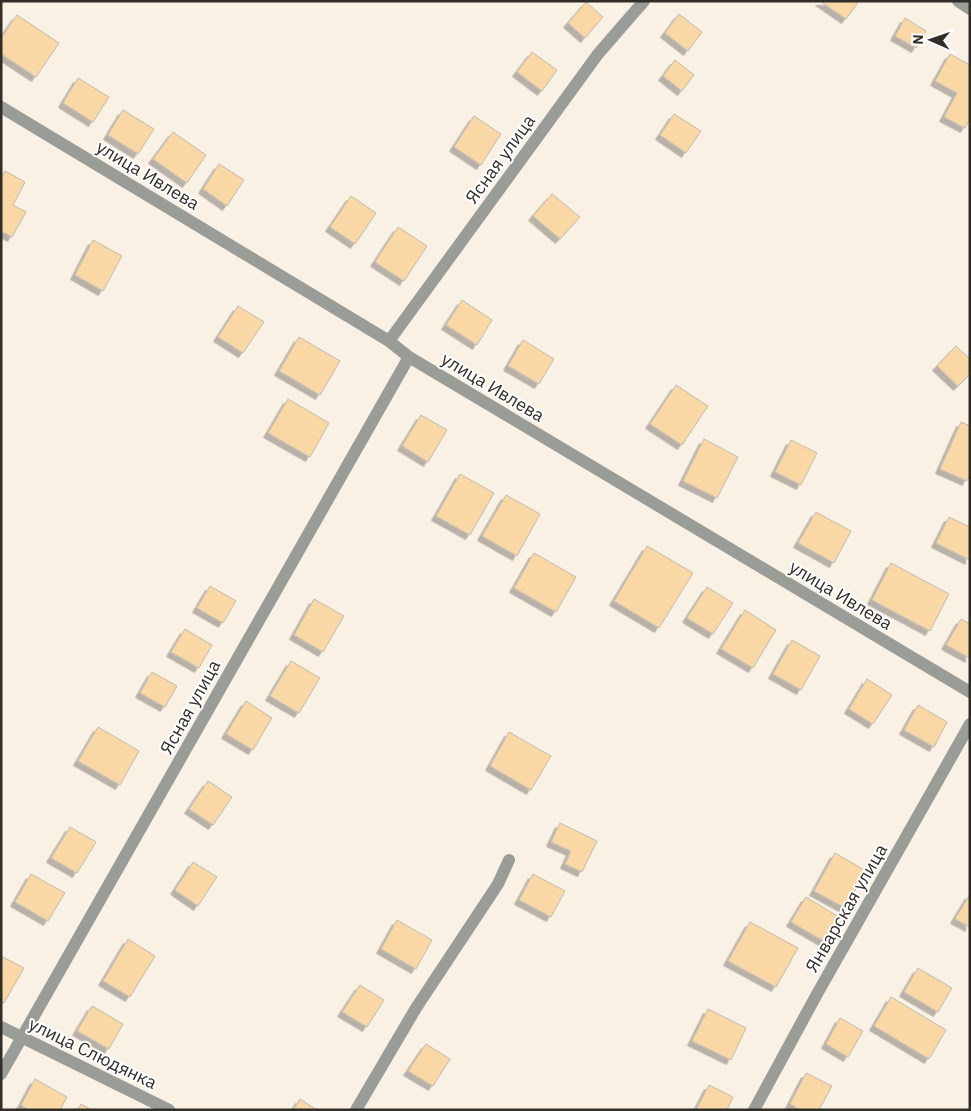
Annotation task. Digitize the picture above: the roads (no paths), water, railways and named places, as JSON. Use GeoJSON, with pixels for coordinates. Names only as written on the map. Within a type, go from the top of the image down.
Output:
{"type":"FeatureCollection","features":[{"type":"Feature","properties":{"kind":"street","name":"Ясная улица"},"geometry":{"type":"LineString","coordinates":[[390,341],[598,54],[644,1]]}},
{"type":"Feature","properties":{"kind":"street"},"geometry":{"type":"LineString","coordinates":[[958,1],[970,9]]}},
{"type":"Feature","properties":{"kind":"street","name":"улица Ивлева"},"geometry":{"type":"LineString","coordinates":[[1,107],[390,341],[409,357],[970,692]]}},
{"type":"Feature","properties":{"kind":"street","name":"Ясная улица"},"geometry":{"type":"LineString","coordinates":[[1,1074],[409,357]]}},
{"type":"Feature","properties":{"kind":"street","name":"Январская улица"},"geometry":{"type":"LineString","coordinates":[[754,1110],[817,994],[970,724]]}},
{"type":"Feature","properties":{"kind":"street"},"geometry":{"type":"LineString","coordinates":[[356,1110],[416,1008],[498,884],[509,860]]}},
{"type":"Feature","properties":{"kind":"street","name":"улица Слюдянка"},"geometry":{"type":"LineString","coordinates":[[1,1027],[169,1110]]}}]}
